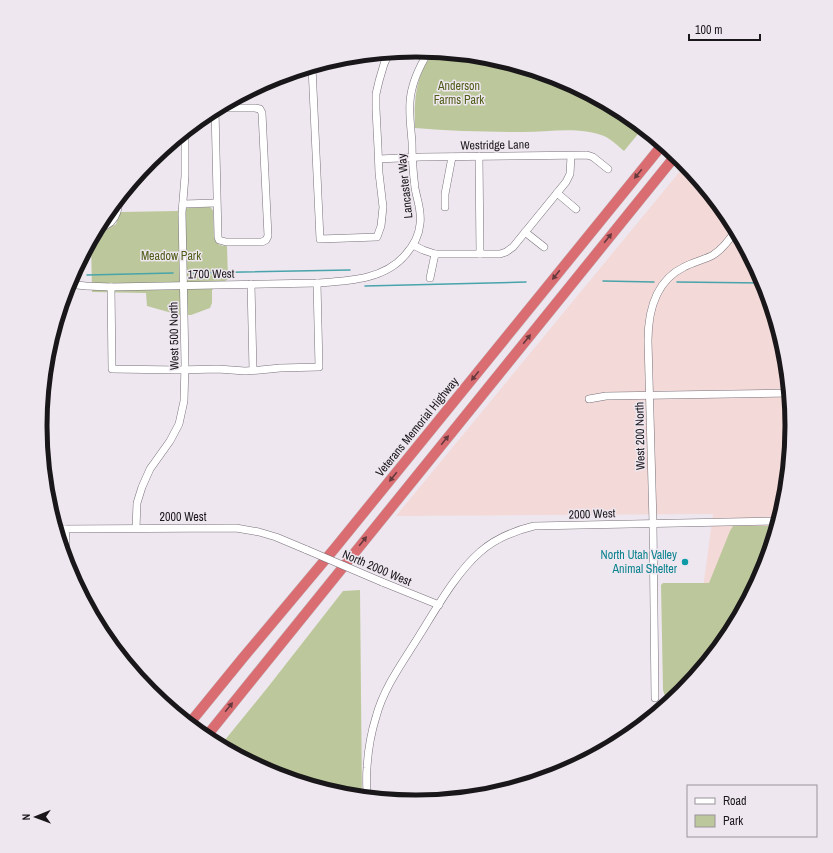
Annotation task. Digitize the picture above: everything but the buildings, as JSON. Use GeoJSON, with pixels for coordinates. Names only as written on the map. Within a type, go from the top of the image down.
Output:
{"type":"FeatureCollection","features":[{"type":"Feature","properties":{"kind":"highway","name":"Veterans Memorial Highway"},"geometry":{"type":"LineString","coordinates":[[192,720],[335,548],[659,148]]}},
{"type":"Feature","properties":{"kind":"highway"},"geometry":{"type":"LineString","coordinates":[[209,733],[672,160]]}},
{"type":"Feature","properties":{"kind":"street","name":"Lancaster Way"},"geometry":{"type":"LineString","coordinates":[[354,280],[379,274],[392,267],[402,259],[413,245],[417,236],[421,212],[415,189],[410,104],[416,76],[427,57]]}},
{"type":"Feature","properties":{"kind":"street"},"geometry":{"type":"LineString","coordinates":[[312,73],[320,239],[377,237],[381,226],[383,207],[376,94],[380,75],[387,58]]}},
{"type":"Feature","properties":{"kind":"street"},"geometry":{"type":"LineString","coordinates":[[216,116],[216,203],[217,233],[219,240],[226,242],[262,242],[266,240],[268,236],[262,113],[260,109],[255,108],[229,109]]}},
{"type":"Feature","properties":{"kind":"street","name":"West 500 North"},"geometry":{"type":"LineString","coordinates":[[136,528],[137,503],[150,469],[170,441],[179,424],[184,402],[183,204],[185,139]]}},
{"type":"Feature","properties":{"kind":"street","name":"Westridge Lane"},"geometry":{"type":"LineString","coordinates":[[379,159],[479,156],[591,156],[608,169]]}},
{"type":"Feature","properties":{"kind":"street"},"geometry":{"type":"LineString","coordinates":[[479,156],[480,254]]}},
{"type":"Feature","properties":{"kind":"street"},"geometry":{"type":"LineString","coordinates":[[413,245],[435,254],[500,254],[506,252],[513,247],[568,178],[570,156]]}},
{"type":"Feature","properties":{"kind":"street"},"geometry":{"type":"LineString","coordinates":[[445,207],[445,194],[452,157]]}},
{"type":"Feature","properties":{"kind":"street"},"geometry":{"type":"LineString","coordinates":[[556,193],[576,208]]}},
{"type":"Feature","properties":{"kind":"street"},"geometry":{"type":"LineString","coordinates":[[183,204],[216,203]]}},
{"type":"Feature","properties":{"kind":"street"},"geometry":{"type":"LineString","coordinates":[[107,224],[111,222],[116,215],[118,209]]}},
{"type":"Feature","properties":{"kind":"street"},"geometry":{"type":"LineString","coordinates":[[525,232],[544,247]]}},
{"type":"Feature","properties":{"kind":"street","name":"West 200 North"},"geometry":{"type":"LineString","coordinates":[[655,698],[653,523],[648,334],[650,319],[654,299],[668,277],[685,267],[713,255],[726,244],[732,235]]}},
{"type":"Feature","properties":{"kind":"street"},"geometry":{"type":"LineString","coordinates":[[430,278],[435,254]]}},
{"type":"Feature","properties":{"kind":"street","name":"1700 West"},"geometry":{"type":"LineString","coordinates":[[75,285],[111,287],[184,286],[317,283],[354,280]]}},
{"type":"Feature","properties":{"kind":"street"},"geometry":{"type":"LineString","coordinates":[[111,287],[112,369],[253,370],[318,367],[317,283]]}},
{"type":"Feature","properties":{"kind":"street"},"geometry":{"type":"LineString","coordinates":[[251,284],[253,370]]}},
{"type":"Feature","properties":{"kind":"street"},"geometry":{"type":"LineString","coordinates":[[589,399],[606,396],[784,393]]}},
{"type":"Feature","properties":{"kind":"street","name":"2000 West"},"geometry":{"type":"LineString","coordinates":[[367,793],[366,768],[369,743],[376,715],[388,686],[439,605],[469,562],[494,541],[518,530],[534,526],[773,521]]}},
{"type":"Feature","properties":{"kind":"street","name":"2000 West"},"geometry":{"type":"LineString","coordinates":[[65,529],[236,528],[276,537],[307,550]]}},
{"type":"Feature","properties":{"kind":"street"},"geometry":{"type":"LineString","coordinates":[[65,529],[66,541]]}},
{"type":"Feature","properties":{"kind":"street","name":"North 2000 West"},"geometry":{"type":"LineString","coordinates":[[307,550],[439,605]]}},
{"type":"Feature","properties":{"kind":"shaded area"},"geometry":{"type":"Polygon","coordinates":[[[682,169],[724,221],[748,263],[758,285],[779,354],[785,402],[786,426],[783,475],[773,522],[758,568],[748,590],[720,637],[696,641],[713,514],[396,516],[682,169]]]}},
{"type":"Feature","properties":{"kind":"green space","name":"Anderson Farms Park"},"geometry":{"type":"Polygon","coordinates":[[[430,58],[465,60],[489,64],[535,77],[580,95],[622,119],[640,132],[624,151],[607,137],[584,131],[564,130],[496,132],[415,128],[417,88],[423,69],[430,58]]]}},
{"type":"Feature","properties":{"kind":"green space","name":"Meadow Park"},"geometry":{"type":"Polygon","coordinates":[[[210,207],[213,211],[214,238],[219,245],[227,246],[228,279],[212,290],[212,303],[210,308],[191,315],[179,315],[147,306],[146,293],[92,292],[91,252],[103,231],[116,224],[120,212],[177,211],[188,208],[210,207]]]}},
{"type":"Feature","properties":{"kind":"green space"},"geometry":{"type":"Polygon","coordinates":[[[733,526],[772,526],[758,568],[748,590],[724,632],[694,670],[667,698],[663,690],[661,585],[663,583],[709,583],[733,526]]]}},
{"type":"Feature","properties":{"kind":"green space"},"geometry":{"type":"Polygon","coordinates":[[[360,590],[362,792],[321,783],[275,768],[253,758],[224,741],[343,591],[360,590]]]}},
{"type":"Feature","properties":{"kind":"waterway"},"geometry":{"type":"LineString","coordinates":[[193,273],[350,270]]}},
{"type":"Feature","properties":{"kind":"waterway"},"geometry":{"type":"LineString","coordinates":[[87,275],[173,273]]}},
{"type":"Feature","properties":{"kind":"waterway"},"geometry":{"type":"LineString","coordinates":[[603,281],[654,282]]}},
{"type":"Feature","properties":{"kind":"waterway"},"geometry":{"type":"LineString","coordinates":[[365,286],[526,282]]}},
{"type":"Feature","properties":{"kind":"waterway"},"geometry":{"type":"LineString","coordinates":[[677,282],[757,283]]}},
{"type":"Feature","properties":{"kind":"place","name":"North Utah Valley Animal Shelter"},"geometry":{"type":"Point","coordinates":[685,562]}}]}
